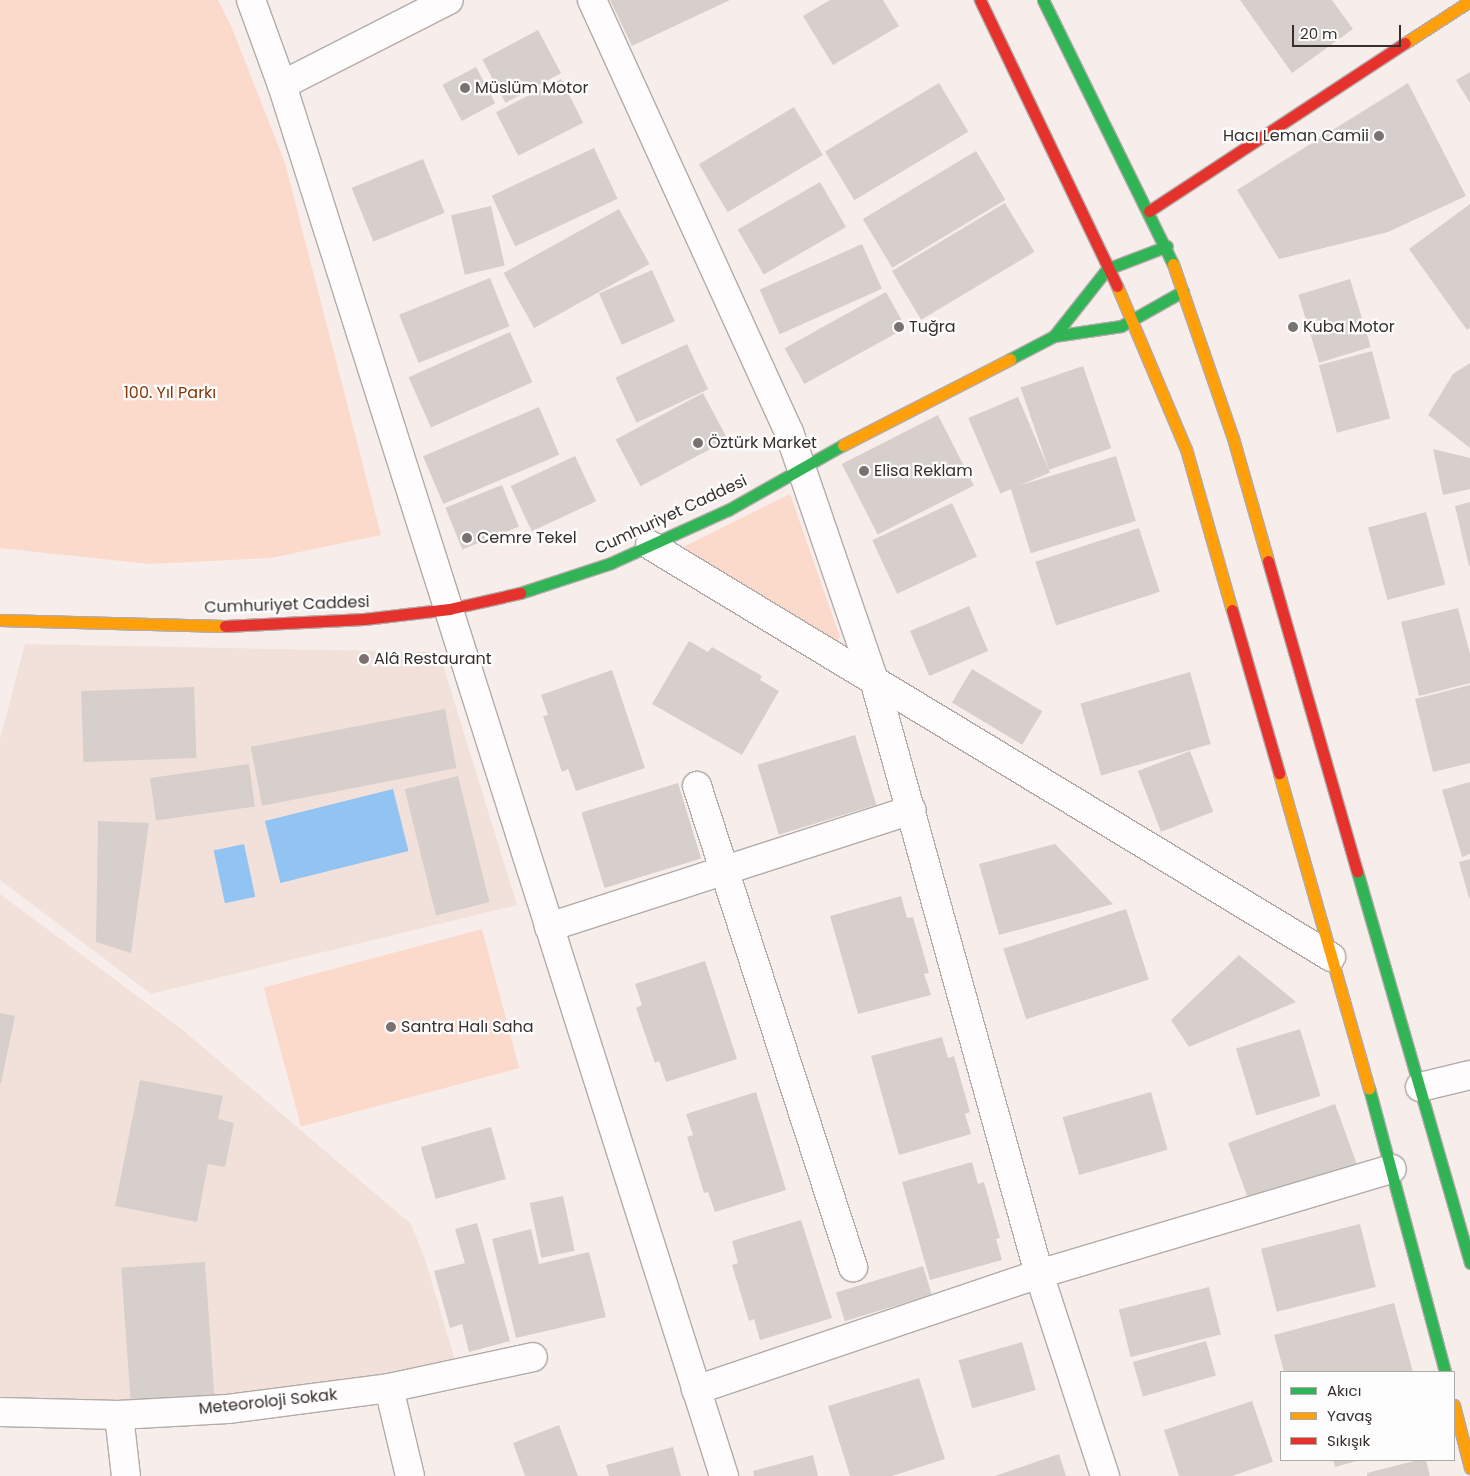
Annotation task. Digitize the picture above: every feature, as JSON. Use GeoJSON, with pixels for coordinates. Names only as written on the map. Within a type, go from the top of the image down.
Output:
{"type":"FeatureCollection","features":[{"type":"Feature","properties":{"kind":"street"},"geometry":{"type":"LineString","coordinates":[[251,0],[282,85],[724,1476]]}},
{"type":"Feature","properties":{"kind":"street"},"geometry":{"type":"LineString","coordinates":[[282,85],[449,0]]}},
{"type":"Feature","properties":{"kind":"street"},"geometry":{"type":"LineString","coordinates":[[592,0],[788,432],[801,467],[875,683],[912,810],[1038,1274],[1105,1476]]}},
{"type":"Feature","properties":{"kind":"street"},"geometry":{"type":"LineString","coordinates":[[980,0],[1072,187],[1107,269],[1132,320],[1186,449],[1392,1169],[1445,1371]]}},
{"type":"Feature","properties":{"kind":"street"},"geometry":{"type":"LineString","coordinates":[[1043,0],[1167,246],[1233,438],[1470,1263]]}},
{"type":"Feature","properties":{"kind":"street"},"geometry":{"type":"LineString","coordinates":[[1149,211],[1470,1]]}},
{"type":"Feature","properties":{"kind":"street"},"geometry":{"type":"LineString","coordinates":[[1107,269],[1167,246]]}},
{"type":"Feature","properties":{"kind":"street","name":"Cumhuriyet Caddesi"},"geometry":{"type":"LineString","coordinates":[[1054,336],[1107,269]]}},
{"type":"Feature","properties":{"kind":"street","name":"Cumhuriyet Caddesi"},"geometry":{"type":"LineString","coordinates":[[0,620],[234,626],[364,619],[449,610],[538,589],[650,545],[728,510],[801,467],[1054,336],[1121,326],[1183,291]]}},
{"type":"Feature","properties":{"kind":"street"},"geometry":{"type":"LineString","coordinates":[[650,545],[875,683],[1331,957]]}},
{"type":"Feature","properties":{"kind":"street"},"geometry":{"type":"LineString","coordinates":[[698,786],[853,1267]]}},
{"type":"Feature","properties":{"kind":"street"},"geometry":{"type":"LineString","coordinates":[[549,927],[912,810]]}},
{"type":"Feature","properties":{"kind":"street"},"geometry":{"type":"LineString","coordinates":[[1420,1087],[1470,1075]]}},
{"type":"Feature","properties":{"kind":"street"},"geometry":{"type":"LineString","coordinates":[[696,1390],[1038,1274],[1392,1169]]}},
{"type":"Feature","properties":{"kind":"street","name":"Meteoroloji Sokak"},"geometry":{"type":"LineString","coordinates":[[0,1412],[119,1415],[228,1409],[389,1388],[533,1358]]}},
{"type":"Feature","properties":{"kind":"street"},"geometry":{"type":"LineString","coordinates":[[389,1388],[410,1476]]}},
{"type":"Feature","properties":{"kind":"street"},"geometry":{"type":"LineString","coordinates":[[1455,1409],[1470,1468]]}},
{"type":"Feature","properties":{"kind":"street"},"geometry":{"type":"LineString","coordinates":[[119,1415],[126,1476]]}},
{"type":"Feature","properties":{"kind":"shaded area"},"geometry":{"type":"Polygon","coordinates":[[[25,644],[439,652],[517,905],[151,994],[0,880],[0,739],[25,644]]]}},
{"type":"Feature","properties":{"kind":"shaded area"},"geometry":{"type":"Polygon","coordinates":[[[0,894],[184,1031],[411,1224],[425,1259],[456,1364],[226,1405],[121,1410],[0,1397],[0,894]]]}},
{"type":"Feature","properties":{"kind":"green space","name":"100. Yıl Parkı"},"geometry":{"type":"Polygon","coordinates":[[[0,0],[218,0],[232,28],[285,163],[381,535],[271,558],[149,564],[0,548],[0,0]]]}},
{"type":"Feature","properties":{"kind":"green space"},"geometry":{"type":"Polygon","coordinates":[[[790,494],[840,637],[833,646],[679,549],[790,494]]]}},
{"type":"Feature","properties":{"kind":"green space","name":"Santra Halı Saha"},"geometry":{"type":"Polygon","coordinates":[[[482,929],[519,1068],[301,1127],[264,987],[482,929]]]}},
{"type":"Feature","properties":{"kind":"water"},"geometry":{"type":"Polygon","coordinates":[[[393,789],[408,851],[280,883],[265,821],[393,789]]]}},
{"type":"Feature","properties":{"kind":"water"},"geometry":{"type":"Polygon","coordinates":[[[244,844],[255,897],[225,903],[214,850],[244,844]]]}},
{"type":"Feature","properties":{"kind":"building"},"geometry":{"type":"Polygon","coordinates":[[[610,0],[730,0],[632,46],[610,0]]]}},
{"type":"Feature","properties":{"kind":"building"},"geometry":{"type":"Polygon","coordinates":[[[830,0],[883,0],[899,26],[833,65],[803,16],[830,0]]]}},
{"type":"Feature","properties":{"kind":"building"},"geometry":{"type":"Polygon","coordinates":[[[1240,0],[1332,0],[1353,29],[1292,73],[1240,0]]]}},
{"type":"Feature","properties":{"kind":"building"},"geometry":{"type":"Polygon","coordinates":[[[538,30],[561,73],[505,103],[482,60],[538,30]]]}},
{"type":"Feature","properties":{"kind":"building"},"geometry":{"type":"Polygon","coordinates":[[[476,67],[495,103],[462,121],[442,85],[476,67]]]}},
{"type":"Feature","properties":{"kind":"building"},"geometry":{"type":"Polygon","coordinates":[[[1470,72],[1470,103],[1456,80],[1470,72]]]}},
{"type":"Feature","properties":{"kind":"building"},"geometry":{"type":"Polygon","coordinates":[[[561,79],[583,123],[518,156],[496,112],[561,79]]]}},
{"type":"Feature","properties":{"kind":"building"},"geometry":{"type":"Polygon","coordinates":[[[939,83],[968,132],[854,200],[825,152],[939,83]]]}},
{"type":"Feature","properties":{"kind":"building","name":"Hacı Leman Camii"},"geometry":{"type":"Polygon","coordinates":[[[1408,83],[1466,196],[1388,232],[1279,259],[1237,190],[1408,83]]]}},
{"type":"Feature","properties":{"kind":"building"},"geometry":{"type":"Polygon","coordinates":[[[794,107],[823,155],[728,212],[699,164],[794,107]]]}},
{"type":"Feature","properties":{"kind":"building"},"geometry":{"type":"Polygon","coordinates":[[[594,148],[618,199],[515,247],[492,196],[594,148]]]}},
{"type":"Feature","properties":{"kind":"building"},"geometry":{"type":"Polygon","coordinates":[[[976,151],[1005,200],[892,268],[863,219],[976,151]]]}},
{"type":"Feature","properties":{"kind":"building"},"geometry":{"type":"Polygon","coordinates":[[[423,159],[445,213],[373,242],[352,188],[423,159]]]}},
{"type":"Feature","properties":{"kind":"building"},"geometry":{"type":"Polygon","coordinates":[[[820,182],[846,227],[764,275],[738,230],[820,182]]]}},
{"type":"Feature","properties":{"kind":"building"},"geometry":{"type":"Polygon","coordinates":[[[1005,203],[1034,252],[921,320],[892,271],[1005,203]]]}},
{"type":"Feature","properties":{"kind":"building"},"geometry":{"type":"Polygon","coordinates":[[[1470,204],[1470,328],[1467,330],[1409,249],[1470,204]]]}},
{"type":"Feature","properties":{"kind":"building"},"geometry":{"type":"Polygon","coordinates":[[[491,206],[505,265],[465,275],[451,215],[491,206]]]}},
{"type":"Feature","properties":{"kind":"building"},"geometry":{"type":"Polygon","coordinates":[[[619,209],[650,264],[534,328],[504,273],[619,209]]]}},
{"type":"Feature","properties":{"kind":"building"},"geometry":{"type":"Polygon","coordinates":[[[862,244],[882,289],[780,334],[760,290],[862,244]]]}},
{"type":"Feature","properties":{"kind":"building"},"geometry":{"type":"Polygon","coordinates":[[[652,270],[675,321],[622,345],[599,294],[652,270]]]}},
{"type":"Feature","properties":{"kind":"building"},"geometry":{"type":"Polygon","coordinates":[[[490,278],[509,326],[419,363],[399,315],[490,278]]]}},
{"type":"Feature","properties":{"kind":"building"},"geometry":{"type":"Polygon","coordinates":[[[1350,279],[1371,347],[1319,363],[1298,295],[1350,279]]]}},
{"type":"Feature","properties":{"kind":"building"},"geometry":{"type":"Polygon","coordinates":[[[886,292],[906,328],[804,384],[785,348],[886,292]]]}},
{"type":"Feature","properties":{"kind":"building"},"geometry":{"type":"Polygon","coordinates":[[[510,332],[532,382],[431,427],[409,377],[510,332]]]}},
{"type":"Feature","properties":{"kind":"building"},"geometry":{"type":"Polygon","coordinates":[[[687,344],[708,389],[637,423],[615,377],[687,344]]]}},
{"type":"Feature","properties":{"kind":"building"},"geometry":{"type":"Polygon","coordinates":[[[1372,351],[1390,419],[1337,433],[1319,365],[1372,351]]]}},
{"type":"Feature","properties":{"kind":"building"},"geometry":{"type":"Polygon","coordinates":[[[1470,363],[1470,448],[1428,415],[1453,374],[1470,363]]]}},
{"type":"Feature","properties":{"kind":"building"},"geometry":{"type":"Polygon","coordinates":[[[1083,366],[1111,448],[1049,470],[1021,387],[1083,366]]]}},
{"type":"Feature","properties":{"kind":"building"},"geometry":{"type":"Polygon","coordinates":[[[703,393],[728,440],[640,486],[616,439],[703,393]]]}},
{"type":"Feature","properties":{"kind":"building"},"geometry":{"type":"Polygon","coordinates":[[[1018,397],[1050,472],[1000,494],[968,418],[1018,397]]]}},
{"type":"Feature","properties":{"kind":"building"},"geometry":{"type":"Polygon","coordinates":[[[539,407],[559,455],[443,504],[423,456],[539,407]]]}},
{"type":"Feature","properties":{"kind":"building"},"geometry":{"type":"Polygon","coordinates":[[[938,415],[974,485],[878,534],[842,464],[938,415]]]}},
{"type":"Feature","properties":{"kind":"building"},"geometry":{"type":"Polygon","coordinates":[[[1433,449],[1470,458],[1470,489],[1443,495],[1433,449]]]}},
{"type":"Feature","properties":{"kind":"building"},"geometry":{"type":"Polygon","coordinates":[[[575,456],[596,501],[532,531],[511,486],[575,456]]]}},
{"type":"Feature","properties":{"kind":"building"},"geometry":{"type":"Polygon","coordinates":[[[1116,456],[1136,521],[1031,553],[1011,488],[1116,456]]]}},
{"type":"Feature","properties":{"kind":"building"},"geometry":{"type":"Polygon","coordinates":[[[502,485],[519,527],[462,550],[445,508],[502,485]]]}},
{"type":"Feature","properties":{"kind":"building"},"geometry":{"type":"Polygon","coordinates":[[[1470,502],[1470,566],[1469,566],[1455,506],[1470,502]]]}},
{"type":"Feature","properties":{"kind":"building"},"geometry":{"type":"Polygon","coordinates":[[[952,503],[977,556],[897,594],[872,540],[952,503]]]}},
{"type":"Feature","properties":{"kind":"building"},"geometry":{"type":"Polygon","coordinates":[[[1426,512],[1445,584],[1387,600],[1368,528],[1426,512]]]}},
{"type":"Feature","properties":{"kind":"building"},"geometry":{"type":"Polygon","coordinates":[[[1139,528],[1160,592],[1056,625],[1035,562],[1139,528]]]}},
{"type":"Feature","properties":{"kind":"building"},"geometry":{"type":"Polygon","coordinates":[[[969,606],[988,651],[929,676],[910,631],[969,606]]]}},
{"type":"Feature","properties":{"kind":"building"},"geometry":{"type":"Polygon","coordinates":[[[1458,608],[1470,654],[1470,683],[1419,696],[1401,622],[1458,608]]]}},
{"type":"Feature","properties":{"kind":"building"},"geometry":{"type":"Polygon","coordinates":[[[689,641],[708,652],[712,647],[762,676],[760,680],[779,691],[742,755],[652,704],[689,641]]]}},
{"type":"Feature","properties":{"kind":"building"},"geometry":{"type":"Polygon","coordinates":[[[972,669],[1042,711],[1022,745],[952,702],[972,669]]]}},
{"type":"Feature","properties":{"kind":"building"},"geometry":{"type":"Polygon","coordinates":[[[612,670],[645,768],[576,791],[568,769],[562,772],[543,716],[548,715],[541,695],[612,670]]]}},
{"type":"Feature","properties":{"kind":"building"},"geometry":{"type":"Polygon","coordinates":[[[1190,672],[1211,744],[1101,776],[1080,703],[1190,672]]]}},
{"type":"Feature","properties":{"kind":"building"},"geometry":{"type":"Polygon","coordinates":[[[1470,685],[1470,763],[1433,772],[1415,699],[1470,685]]]}},
{"type":"Feature","properties":{"kind":"building"},"geometry":{"type":"Polygon","coordinates":[[[194,687],[196,758],[84,762],[81,691],[194,687]]]}},
{"type":"Feature","properties":{"kind":"building"},"geometry":{"type":"Polygon","coordinates":[[[445,709],[456,768],[262,806],[251,747],[445,709]]]}},
{"type":"Feature","properties":{"kind":"building"},"geometry":{"type":"Polygon","coordinates":[[[855,735],[876,805],[779,835],[757,765],[855,735]]]}},
{"type":"Feature","properties":{"kind":"building"},"geometry":{"type":"Polygon","coordinates":[[[1190,751],[1213,812],[1161,832],[1138,771],[1190,751]]]}},
{"type":"Feature","properties":{"kind":"building"},"geometry":{"type":"Polygon","coordinates":[[[249,764],[255,807],[156,820],[150,778],[249,764]]]}},
{"type":"Feature","properties":{"kind":"building"},"geometry":{"type":"Polygon","coordinates":[[[458,776],[489,902],[436,915],[405,789],[458,776]]]}},
{"type":"Feature","properties":{"kind":"building"},"geometry":{"type":"Polygon","coordinates":[[[1470,782],[1470,854],[1462,857],[1442,790],[1470,782]]]}},
{"type":"Feature","properties":{"kind":"building"},"geometry":{"type":"Polygon","coordinates":[[[678,783],[701,859],[605,888],[581,813],[678,783]]]}},
{"type":"Feature","properties":{"kind":"building"},"geometry":{"type":"Polygon","coordinates":[[[98,821],[149,823],[131,953],[96,942],[98,821]]]}},
{"type":"Feature","properties":{"kind":"building"},"geometry":{"type":"Polygon","coordinates":[[[1055,844],[1113,904],[999,935],[979,864],[1055,844]]]}},
{"type":"Feature","properties":{"kind":"building"},"geometry":{"type":"Polygon","coordinates":[[[1470,859],[1470,898],[1469,898],[1459,862],[1470,859]]]}},
{"type":"Feature","properties":{"kind":"building"},"geometry":{"type":"Polygon","coordinates":[[[901,896],[907,918],[913,917],[929,973],[924,974],[931,995],[858,1014],[830,916],[901,896]]]}},
{"type":"Feature","properties":{"kind":"building"},"geometry":{"type":"Polygon","coordinates":[[[1126,909],[1149,979],[1026,1019],[1003,949],[1126,909]]]}},
{"type":"Feature","properties":{"kind":"building"},"geometry":{"type":"Polygon","coordinates":[[[1239,955],[1296,1002],[1189,1047],[1171,1020],[1239,955]]]}},
{"type":"Feature","properties":{"kind":"building"},"geometry":{"type":"Polygon","coordinates":[[[705,961],[737,1059],[666,1082],[659,1061],[655,1063],[636,1008],[642,1005],[635,984],[705,961]]]}},
{"type":"Feature","properties":{"kind":"building"},"geometry":{"type":"Polygon","coordinates":[[[0,1013],[15,1016],[1,1083],[0,1083],[0,1013]]]}},
{"type":"Feature","properties":{"kind":"building"},"geometry":{"type":"Polygon","coordinates":[[[1300,1029],[1320,1096],[1256,1116],[1236,1049],[1300,1029]]]}},
{"type":"Feature","properties":{"kind":"building"},"geometry":{"type":"Polygon","coordinates":[[[942,1037],[948,1058],[954,1056],[970,1112],[965,1114],[971,1134],[899,1155],[871,1056],[942,1037]]]}},
{"type":"Feature","properties":{"kind":"building"},"geometry":{"type":"Polygon","coordinates":[[[140,1080],[223,1096],[218,1119],[234,1123],[225,1167],[208,1164],[197,1222],[115,1206],[140,1080]]]}},
{"type":"Feature","properties":{"kind":"building"},"geometry":{"type":"Polygon","coordinates":[[[756,1092],[786,1190],[715,1212],[708,1192],[704,1193],[687,1137],[693,1135],[686,1114],[756,1092]]]}},
{"type":"Feature","properties":{"kind":"building"},"geometry":{"type":"Polygon","coordinates":[[[1151,1092],[1168,1150],[1079,1175],[1063,1117],[1151,1092]]]}},
{"type":"Feature","properties":{"kind":"building"},"geometry":{"type":"Polygon","coordinates":[[[1335,1104],[1358,1167],[1251,1206],[1228,1143],[1335,1104]]]}},
{"type":"Feature","properties":{"kind":"building"},"geometry":{"type":"Polygon","coordinates":[[[491,1127],[506,1179],[436,1199],[421,1147],[491,1127]]]}},
{"type":"Feature","properties":{"kind":"building"},"geometry":{"type":"Polygon","coordinates":[[[972,1162],[978,1184],[984,1182],[1000,1238],[996,1239],[1002,1260],[930,1280],[902,1182],[972,1162]]]}},
{"type":"Feature","properties":{"kind":"building"},"geometry":{"type":"Polygon","coordinates":[[[563,1196],[575,1251],[541,1258],[530,1203],[563,1196]]]}},
{"type":"Feature","properties":{"kind":"building"},"geometry":{"type":"Polygon","coordinates":[[[801,1220],[832,1318],[760,1340],[754,1319],[749,1321],[732,1265],[738,1263],[732,1241],[801,1220]]]}},
{"type":"Feature","properties":{"kind":"building"},"geometry":{"type":"Polygon","coordinates":[[[477,1223],[510,1341],[469,1352],[462,1324],[450,1328],[434,1271],[465,1263],[455,1229],[477,1223]]]}},
{"type":"Feature","properties":{"kind":"building"},"geometry":{"type":"Polygon","coordinates":[[[1360,1224],[1376,1287],[1277,1312],[1261,1249],[1360,1224]]]}},
{"type":"Feature","properties":{"kind":"building"},"geometry":{"type":"Polygon","coordinates":[[[531,1229],[539,1264],[589,1252],[606,1317],[516,1338],[492,1239],[531,1229]]]}},
{"type":"Feature","properties":{"kind":"building"},"geometry":{"type":"Polygon","coordinates":[[[205,1262],[215,1400],[131,1406],[121,1268],[205,1262]]]}},
{"type":"Feature","properties":{"kind":"building"},"geometry":{"type":"Polygon","coordinates":[[[923,1266],[932,1295],[845,1321],[836,1293],[923,1266]]]}},
{"type":"Feature","properties":{"kind":"building"},"geometry":{"type":"Polygon","coordinates":[[[1209,1287],[1221,1335],[1131,1357],[1119,1309],[1209,1287]]]}},
{"type":"Feature","properties":{"kind":"building"},"geometry":{"type":"Polygon","coordinates":[[[1394,1303],[1413,1371],[1284,1371],[1274,1335],[1394,1303]]]}},
{"type":"Feature","properties":{"kind":"building"},"geometry":{"type":"Polygon","coordinates":[[[1206,1341],[1216,1376],[1143,1397],[1133,1362],[1206,1341]]]}},
{"type":"Feature","properties":{"kind":"building"},"geometry":{"type":"Polygon","coordinates":[[[1022,1342],[1036,1390],[972,1408],[959,1360],[1022,1342]]]}},
{"type":"Feature","properties":{"kind":"building"},"geometry":{"type":"Polygon","coordinates":[[[919,1378],[945,1459],[892,1476],[850,1476],[828,1406],[919,1378]]]}},
{"type":"Feature","properties":{"kind":"building"},"geometry":{"type":"Polygon","coordinates":[[[1252,1401],[1273,1462],[1232,1476],[1179,1476],[1164,1430],[1252,1401]]]}},
{"type":"Feature","properties":{"kind":"building"},"geometry":{"type":"Polygon","coordinates":[[[559,1425],[578,1476],[525,1476],[513,1443],[559,1425]]]}},
{"type":"Feature","properties":{"kind":"building"},"geometry":{"type":"Polygon","coordinates":[[[673,1447],[681,1476],[609,1476],[606,1465],[673,1447]]]}},
{"type":"Feature","properties":{"kind":"building"},"geometry":{"type":"Polygon","coordinates":[[[1059,1454],[1066,1476],[995,1476],[1059,1454]]]}},
{"type":"Feature","properties":{"kind":"building"},"geometry":{"type":"Polygon","coordinates":[[[813,1455],[818,1476],[754,1476],[753,1471],[813,1455]]]}},
{"type":"Feature","properties":{"kind":"building"},"geometry":{"type":"Polygon","coordinates":[[[1333,1461],[1356,1461],[1335,1467],[1333,1461]]]}},
{"type":"Feature","properties":{"kind":"building"},"geometry":{"type":"Polygon","coordinates":[[[1414,1461],[1426,1461],[1430,1476],[1367,1476],[1367,1473],[1414,1461]]]}},
{"type":"Feature","properties":{"kind":"traffic: fast"},"geometry":{"type":"LineString","coordinates":[[1043,0],[1173,264]]}},
{"type":"Feature","properties":{"kind":"traffic: fast"},"geometry":{"type":"LineString","coordinates":[[1054,336],[1107,269],[1167,246]]}},
{"type":"Feature","properties":{"kind":"traffic: fast"},"geometry":{"type":"LineString","coordinates":[[1010,359],[1054,336],[1121,326],[1183,291]]}},
{"type":"Feature","properties":{"kind":"traffic: fast"},"geometry":{"type":"LineString","coordinates":[[520,593],[611,563],[728,510],[843,445]]}},
{"type":"Feature","properties":{"kind":"traffic: fast"},"geometry":{"type":"LineString","coordinates":[[1357,871],[1470,1263]]}},
{"type":"Feature","properties":{"kind":"traffic: fast"},"geometry":{"type":"LineString","coordinates":[[1369,1088],[1445,1371]]}},
{"type":"Feature","properties":{"kind":"traffic: slow"},"geometry":{"type":"LineString","coordinates":[[1405,43],[1470,1]]}},
{"type":"Feature","properties":{"kind":"traffic: slow"},"geometry":{"type":"LineString","coordinates":[[1173,264],[1233,438],[1268,561]]}},
{"type":"Feature","properties":{"kind":"traffic: slow"},"geometry":{"type":"LineString","coordinates":[[1117,286],[1186,449],[1232,610]]}},
{"type":"Feature","properties":{"kind":"traffic: slow"},"geometry":{"type":"LineString","coordinates":[[843,445],[1010,359]]}},
{"type":"Feature","properties":{"kind":"traffic: slow"},"geometry":{"type":"LineString","coordinates":[[0,620],[225,626]]}},
{"type":"Feature","properties":{"kind":"traffic: slow"},"geometry":{"type":"LineString","coordinates":[[1279,773],[1369,1088]]}},
{"type":"Feature","properties":{"kind":"traffic: slow"},"geometry":{"type":"LineString","coordinates":[[1455,1409],[1470,1468]]}},
{"type":"Feature","properties":{"kind":"traffic: jam"},"geometry":{"type":"LineString","coordinates":[[980,0],[1117,286]]}},
{"type":"Feature","properties":{"kind":"traffic: jam"},"geometry":{"type":"LineString","coordinates":[[1149,211],[1405,43]]}},
{"type":"Feature","properties":{"kind":"traffic: jam"},"geometry":{"type":"LineString","coordinates":[[1268,561],[1357,871]]}},
{"type":"Feature","properties":{"kind":"traffic: jam"},"geometry":{"type":"LineString","coordinates":[[225,626],[364,619],[449,609],[520,593]]}},
{"type":"Feature","properties":{"kind":"traffic: jam"},"geometry":{"type":"LineString","coordinates":[[1232,610],[1279,773]]}},
{"type":"Feature","properties":{"kind":"place","name":"Müslüm Motor"},"geometry":{"type":"Point","coordinates":[465,88]}},
{"type":"Feature","properties":{"kind":"place","name":"Hacı Leman Camii"},"geometry":{"type":"Point","coordinates":[1379,136]}},
{"type":"Feature","properties":{"kind":"place","name":"Tuğra"},"geometry":{"type":"Point","coordinates":[899,327]}},
{"type":"Feature","properties":{"kind":"place","name":"Kuba Motor"},"geometry":{"type":"Point","coordinates":[1293,327]}},
{"type":"Feature","properties":{"kind":"place","name":"Öztürk Market"},"geometry":{"type":"Point","coordinates":[698,443]}},
{"type":"Feature","properties":{"kind":"place","name":"Elisa Reklam"},"geometry":{"type":"Point","coordinates":[864,471]}},
{"type":"Feature","properties":{"kind":"place","name":"Cemre Tekel"},"geometry":{"type":"Point","coordinates":[467,538]}},
{"type":"Feature","properties":{"kind":"place","name":"Alâ Restaurant"},"geometry":{"type":"Point","coordinates":[364,659]}},
{"type":"Feature","properties":{"kind":"place","name":"Santra Halı Saha"},"geometry":{"type":"Point","coordinates":[391,1027]}}]}
